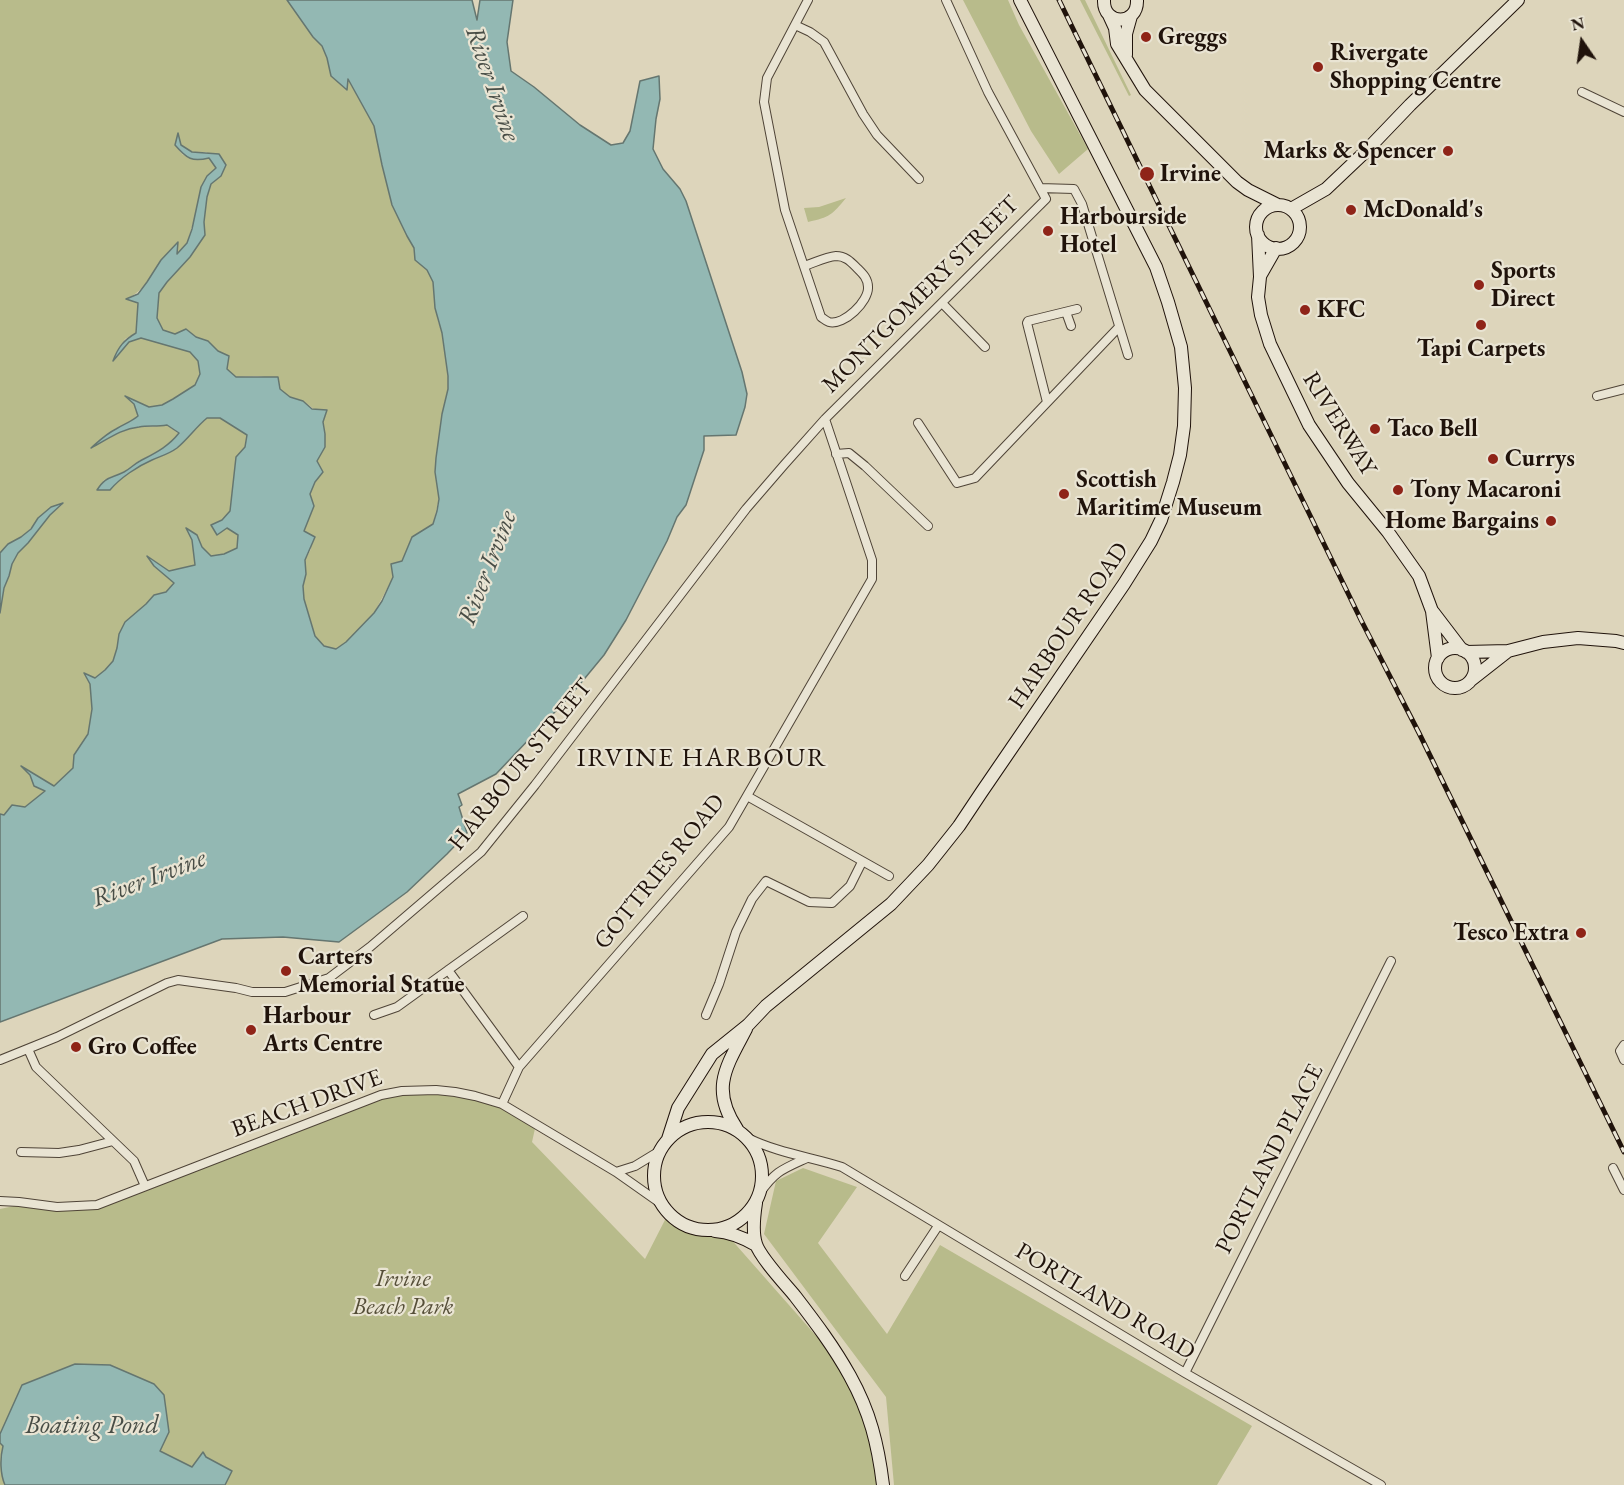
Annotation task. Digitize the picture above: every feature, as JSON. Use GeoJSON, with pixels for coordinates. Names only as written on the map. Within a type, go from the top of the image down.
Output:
{"type":"FeatureCollection","features":[{"type":"Feature","properties":{"kind":"street"},"geometry":{"type":"LineString","coordinates":[[804,266],[838,256],[846,258],[868,282],[866,298],[841,321],[830,322],[821,317],[785,210],[764,102],[767,78],[808,0]]}},
{"type":"Feature","properties":{"kind":"street"},"geometry":{"type":"LineString","coordinates":[[946,0],[988,92],[1040,188],[1074,189],[1083,204],[1128,355]]}},
{"type":"Feature","properties":{"kind":"street","name":"HARBOUR ROAD"},"geometry":{"type":"LineString","coordinates":[[668,1139],[678,1108],[711,1054],[891,904],[928,865],[959,826],[1118,593],[1161,520],[1180,455],[1184,426],[1185,388],[1181,347],[1156,267],[1020,0]]}},
{"type":"Feature","properties":{"kind":"street"},"geometry":{"type":"LineString","coordinates":[[1104,0],[1104,7],[1115,28],[1117,44],[1145,90],[1248,190],[1291,209],[1299,219],[1297,237],[1288,246],[1276,248],[1265,244],[1258,235],[1254,206],[1248,190]]}},
{"type":"Feature","properties":{"kind":"street"},"geometry":{"type":"LineString","coordinates":[[1126,56],[1126,34],[1131,16],[1136,9],[1137,0]]}},
{"type":"Feature","properties":{"kind":"street"},"geometry":{"type":"LineString","coordinates":[[1291,209],[1326,189],[1518,0]]}},
{"type":"Feature","properties":{"kind":"street"},"geometry":{"type":"LineString","coordinates":[[1109,15],[1118,20],[1131,16]]}},
{"type":"Feature","properties":{"kind":"street"},"geometry":{"type":"LineString","coordinates":[[795,25],[824,42],[876,135],[919,179]]}},
{"type":"Feature","properties":{"kind":"street"},"geometry":{"type":"LineString","coordinates":[[1582,92],[1624,112]]}},
{"type":"Feature","properties":{"kind":"street","name":"MONTGOMERY STREET"},"geometry":{"type":"LineString","coordinates":[[825,419],[1046,199],[1040,188]]}},
{"type":"Feature","properties":{"kind":"street"},"geometry":{"type":"LineString","coordinates":[[1257,220],[1265,209],[1278,205]]}},
{"type":"Feature","properties":{"kind":"street","name":"RIVERWAY"},"geometry":{"type":"LineString","coordinates":[[1258,235],[1260,277],[1258,297],[1270,344],[1309,425],[1348,483],[1419,576],[1432,611],[1438,658]]}},
{"type":"Feature","properties":{"kind":"street","name":"RIVERWAY"},"geometry":{"type":"LineString","coordinates":[[1260,277],[1276,248]]}},
{"type":"Feature","properties":{"kind":"street"},"geometry":{"type":"LineString","coordinates":[[942,303],[985,347]]}},
{"type":"Feature","properties":{"kind":"street"},"geometry":{"type":"LineString","coordinates":[[1047,402],[1027,323],[1077,309]]}},
{"type":"Feature","properties":{"kind":"street"},"geometry":{"type":"LineString","coordinates":[[1066,312],[1071,326]]}},
{"type":"Feature","properties":{"kind":"street"},"geometry":{"type":"LineString","coordinates":[[918,423],[957,483],[975,478],[1119,327]]}},
{"type":"Feature","properties":{"kind":"street"},"geometry":{"type":"LineString","coordinates":[[1597,396],[1624,389]]}},
{"type":"Feature","properties":{"kind":"street","name":"GOTTRIES ROAD"},"geometry":{"type":"LineString","coordinates":[[502,1104],[519,1067],[729,827],[872,579],[872,560],[825,419]]}},
{"type":"Feature","properties":{"kind":"street","name":"HARBOUR STREET"},"geometry":{"type":"LineString","coordinates":[[0,1060],[167,983],[178,980],[252,992],[285,992],[329,978],[370,947],[481,852],[746,509],[825,419]]}},
{"type":"Feature","properties":{"kind":"street"},"geometry":{"type":"LineString","coordinates":[[836,454],[849,453],[866,466],[928,526]]}},
{"type":"Feature","properties":{"kind":"street","name":"RIVERWAY"},"geometry":{"type":"LineString","coordinates":[[1432,611],[1464,651]]}},
{"type":"Feature","properties":{"kind":"street"},"geometry":{"type":"LineString","coordinates":[[1508,651],[1466,685],[1455,688],[1444,684],[1437,675],[1438,658],[1452,649],[1508,651],[1543,642],[1578,638],[1624,643]]}},
{"type":"Feature","properties":{"kind":"street"},"geometry":{"type":"LineString","coordinates":[[1464,651],[1474,663],[1474,675],[1470,681]]}},
{"type":"Feature","properties":{"kind":"street"},"geometry":{"type":"LineString","coordinates":[[747,796],[889,876]]}},
{"type":"Feature","properties":{"kind":"street"},"geometry":{"type":"LineString","coordinates":[[706,1015],[736,932],[752,899],[766,881],[809,902],[832,903],[850,886],[862,862]]}},
{"type":"Feature","properties":{"kind":"street"},"geometry":{"type":"LineString","coordinates":[[374,1016],[397,1007],[523,916]]}},
{"type":"Feature","properties":{"kind":"street","name":"PORTLAND PLACE"},"geometry":{"type":"LineString","coordinates":[[1185,1373],[1391,962]]}},
{"type":"Feature","properties":{"kind":"street"},"geometry":{"type":"LineString","coordinates":[[448,970],[519,1067]]}},
{"type":"Feature","properties":{"kind":"street","name":"HARBOUR ROAD"},"geometry":{"type":"LineString","coordinates":[[743,1134],[729,1117],[722,1093],[722,1080],[748,1025]]}},
{"type":"Feature","properties":{"kind":"street"},"geometry":{"type":"LineString","coordinates":[[1624,1045],[1620,1051],[1624,1060]]}},
{"type":"Feature","properties":{"kind":"street"},"geometry":{"type":"LineString","coordinates":[[28,1049],[36,1067],[134,1161],[145,1186]]}},
{"type":"Feature","properties":{"kind":"street","name":"BEACH DRIVE"},"geometry":{"type":"LineString","coordinates":[[0,1201],[57,1207],[96,1205],[381,1095],[402,1091],[436,1090],[465,1094],[502,1104],[616,1172],[660,1203]]}},
{"type":"Feature","properties":{"kind":"street"},"geometry":{"type":"LineString","coordinates":[[616,1172],[635,1166],[658,1152],[668,1139],[690,1124],[711,1121],[724,1124],[743,1134],[756,1150],[763,1174],[754,1215],[756,1245]]}},
{"type":"Feature","properties":{"kind":"street","name":"PORTLAND ROAD"},"geometry":{"type":"LineString","coordinates":[[743,1134],[764,1146],[842,1167],[1185,1373],[1381,1485]]}},
{"type":"Feature","properties":{"kind":"street"},"geometry":{"type":"LineString","coordinates":[[21,1152],[59,1153],[113,1141]]}},
{"type":"Feature","properties":{"kind":"street"},"geometry":{"type":"LineString","coordinates":[[658,1152],[653,1170],[654,1187],[660,1203],[668,1214],[686,1226],[702,1231],[723,1232],[756,1245],[821,1329],[851,1377],[866,1407],[880,1458],[884,1485]]}},
{"type":"Feature","properties":{"kind":"street"},"geometry":{"type":"LineString","coordinates":[[702,1231],[722,1229],[738,1222],[751,1210],[771,1178],[785,1168],[808,1158]]}},
{"type":"Feature","properties":{"kind":"street"},"geometry":{"type":"LineString","coordinates":[[1613,1168],[1624,1190]]}},
{"type":"Feature","properties":{"kind":"street"},"geometry":{"type":"LineString","coordinates":[[905,1276],[938,1226]]}},
{"type":"Feature","properties":{"kind":"green space"},"geometry":{"type":"Polygon","coordinates":[[[0,0],[287,0],[322,46],[331,76],[346,89],[347,78],[374,126],[382,165],[407,236],[414,248],[415,260],[427,270],[433,282],[448,376],[435,472],[439,499],[433,524],[412,537],[374,613],[336,649],[324,646],[315,636],[304,599],[303,586],[306,574],[305,560],[311,549],[304,531],[308,519],[310,494],[315,482],[323,472],[317,461],[324,436],[322,421],[311,407],[303,401],[290,397],[268,379],[258,376],[236,377],[227,369],[229,356],[186,329],[175,334],[163,330],[157,318],[159,293],[190,257],[205,235],[207,197],[211,184],[221,176],[226,165],[206,152],[192,152],[180,145],[179,135],[175,145],[183,155],[209,158],[216,168],[207,176],[187,243],[176,255],[178,243],[170,250],[142,288],[127,299],[138,302],[136,333],[125,339],[115,359],[129,342],[141,338],[190,352],[198,361],[200,374],[195,385],[162,405],[149,407],[128,397],[134,404],[138,416],[94,446],[129,429],[139,427],[167,425],[179,434],[170,443],[137,462],[128,470],[104,480],[98,490],[110,490],[135,469],[174,450],[207,418],[220,418],[247,435],[245,447],[236,457],[230,511],[222,520],[238,535],[237,548],[224,554],[211,556],[202,547],[197,535],[187,529],[192,540],[195,565],[169,571],[148,558],[154,566],[174,582],[166,592],[154,595],[125,622],[119,634],[113,661],[105,670],[95,679],[85,674],[90,684],[92,709],[88,734],[74,755],[73,768],[54,786],[24,768],[30,775],[34,786],[46,791],[25,807],[4,816],[0,814],[0,613],[4,588],[18,553],[50,515],[62,505],[50,509],[24,535],[0,553],[0,0]]]}},
{"type":"Feature","properties":{"kind":"green space"},"geometry":{"type":"Polygon","coordinates":[[[963,0],[1008,0],[1019,25],[1088,149],[1059,174],[1031,131],[963,0]]]}},
{"type":"Feature","properties":{"kind":"green space"},"geometry":{"type":"Polygon","coordinates":[[[1080,0],[1085,0],[1131,95],[1129,96],[1080,0]]]}},
{"type":"Feature","properties":{"kind":"green space"},"geometry":{"type":"Polygon","coordinates":[[[846,198],[830,214],[808,222],[804,208],[819,207],[846,198]]]}},
{"type":"Feature","properties":{"kind":"green space","name":"Irvine Beach Park"},"geometry":{"type":"Polygon","coordinates":[[[402,1091],[490,1100],[536,1124],[532,1142],[645,1259],[668,1214],[694,1228],[722,1229],[818,1338],[866,1407],[883,1485],[0,1485],[0,1209],[14,1206],[89,1205],[402,1091]]]}},
{"type":"Feature","properties":{"kind":"green space"},"geometry":{"type":"Polygon","coordinates":[[[803,1168],[857,1187],[818,1243],[887,1334],[940,1245],[1252,1426],[1217,1485],[894,1485],[886,1397],[764,1234],[776,1181],[803,1168]]]}},
{"type":"Feature","properties":{"kind":"water","name":"River Irvine"},"geometry":{"type":"Polygon","coordinates":[[[287,0],[472,0],[477,20],[480,0],[513,0],[507,42],[511,71],[580,125],[611,145],[623,143],[630,131],[640,81],[659,76],[660,99],[653,149],[663,169],[680,189],[686,201],[742,372],[747,394],[745,407],[736,435],[704,436],[704,450],[686,505],[677,517],[626,620],[604,655],[571,695],[496,774],[458,794],[462,805],[459,807],[467,833],[407,892],[339,942],[283,937],[222,939],[0,1022],[0,814],[4,815],[12,805],[25,807],[45,791],[34,786],[30,775],[21,766],[54,786],[73,768],[74,755],[88,734],[92,709],[90,684],[84,673],[95,678],[105,670],[113,661],[119,634],[125,622],[154,595],[166,592],[174,583],[154,566],[147,556],[169,571],[195,565],[192,540],[186,528],[197,535],[202,547],[211,556],[224,554],[237,548],[238,535],[227,528],[217,535],[211,525],[222,520],[230,511],[236,457],[245,447],[247,435],[220,418],[207,418],[177,448],[135,469],[110,490],[97,490],[106,480],[124,472],[161,449],[179,433],[167,425],[143,426],[120,432],[91,448],[109,433],[138,416],[134,404],[125,396],[149,407],[162,405],[195,385],[200,374],[198,361],[190,352],[141,338],[129,342],[113,361],[122,344],[136,333],[138,303],[126,299],[138,294],[161,260],[178,242],[177,254],[187,243],[201,187],[207,176],[216,168],[209,158],[198,160],[183,154],[175,145],[178,133],[181,145],[192,152],[219,154],[226,165],[221,176],[211,184],[207,197],[205,235],[190,257],[159,293],[157,318],[163,330],[175,334],[186,329],[229,356],[227,369],[236,377],[278,377],[280,389],[290,397],[303,401],[312,409],[327,410],[323,422],[325,447],[317,461],[323,472],[315,482],[310,494],[314,506],[304,531],[315,537],[305,560],[306,574],[303,586],[304,599],[315,636],[324,646],[336,649],[374,613],[393,577],[391,564],[402,561],[412,537],[433,524],[437,511],[439,499],[435,472],[436,458],[448,389],[448,376],[442,333],[435,308],[433,282],[427,270],[415,260],[414,248],[392,205],[374,126],[348,79],[347,90],[331,76],[322,46],[287,0]]]}},
{"type":"Feature","properties":{"kind":"water"},"geometry":{"type":"Polygon","coordinates":[[[63,503],[18,553],[4,588],[0,613],[0,553],[8,544],[31,529],[38,518],[51,507],[63,503]]]}},
{"type":"Feature","properties":{"kind":"water","name":"Boating Pond"},"geometry":{"type":"Polygon","coordinates":[[[75,1364],[110,1365],[154,1384],[164,1395],[169,1432],[160,1451],[192,1467],[203,1452],[206,1457],[232,1471],[225,1485],[5,1485],[1,1471],[3,1446],[0,1443],[0,1434],[22,1385],[75,1364]]]}},
{"type":"Feature","properties":{"kind":"railway"},"geometry":{"type":"LineString","coordinates":[[1059,0],[1361,620],[1419,733],[1624,1152]]}},
{"type":"Feature","properties":{"kind":"place","name":"Greggs"},"geometry":{"type":"Point","coordinates":[1146,37]}},
{"type":"Feature","properties":{"kind":"place","name":"Rivergate Shopping Centre"},"geometry":{"type":"Point","coordinates":[1318,67]}},
{"type":"Feature","properties":{"kind":"place","name":"Marks & Spencer"},"geometry":{"type":"Point","coordinates":[1448,151]}},
{"type":"Feature","properties":{"kind":"place","name":"Irvine"},"geometry":{"type":"Point","coordinates":[1147,174]}},
{"type":"Feature","properties":{"kind":"place","name":"McDonald's"},"geometry":{"type":"Point","coordinates":[1351,210]}},
{"type":"Feature","properties":{"kind":"place","name":"Harbourside Hotel"},"geometry":{"type":"Point","coordinates":[1048,231]}},
{"type":"Feature","properties":{"kind":"place","name":"Sports Direct"},"geometry":{"type":"Point","coordinates":[1479,285]}},
{"type":"Feature","properties":{"kind":"place","name":"KFC"},"geometry":{"type":"Point","coordinates":[1305,310]}},
{"type":"Feature","properties":{"kind":"place","name":"Tapi Carpets"},"geometry":{"type":"Point","coordinates":[1481,325]}},
{"type":"Feature","properties":{"kind":"place","name":"Taco Bell"},"geometry":{"type":"Point","coordinates":[1375,429]}},
{"type":"Feature","properties":{"kind":"place","name":"Currys"},"geometry":{"type":"Point","coordinates":[1493,459]}},
{"type":"Feature","properties":{"kind":"place","name":"Tony Macaroni"},"geometry":{"type":"Point","coordinates":[1398,490]}},
{"type":"Feature","properties":{"kind":"place","name":"Scottish Maritime Museum"},"geometry":{"type":"Point","coordinates":[1064,494]}},
{"type":"Feature","properties":{"kind":"place","name":"Home Bargains"},"geometry":{"type":"Point","coordinates":[1551,521]}},
{"type":"Feature","properties":{"kind":"place","name":"Tesco Extra"},"geometry":{"type":"Point","coordinates":[1581,933]}},
{"type":"Feature","properties":{"kind":"place","name":"Carters Memorial Statue"},"geometry":{"type":"Point","coordinates":[286,971]}},
{"type":"Feature","properties":{"kind":"place","name":"Harbour Arts Centre"},"geometry":{"type":"Point","coordinates":[251,1030]}},
{"type":"Feature","properties":{"kind":"place","name":"Gro Coffee"},"geometry":{"type":"Point","coordinates":[76,1047]}},
{"type":"Feature","properties":{"kind":"district","name":"IRVINE HARBOUR"},"geometry":{"type":"Point","coordinates":[702,759]}}]}
